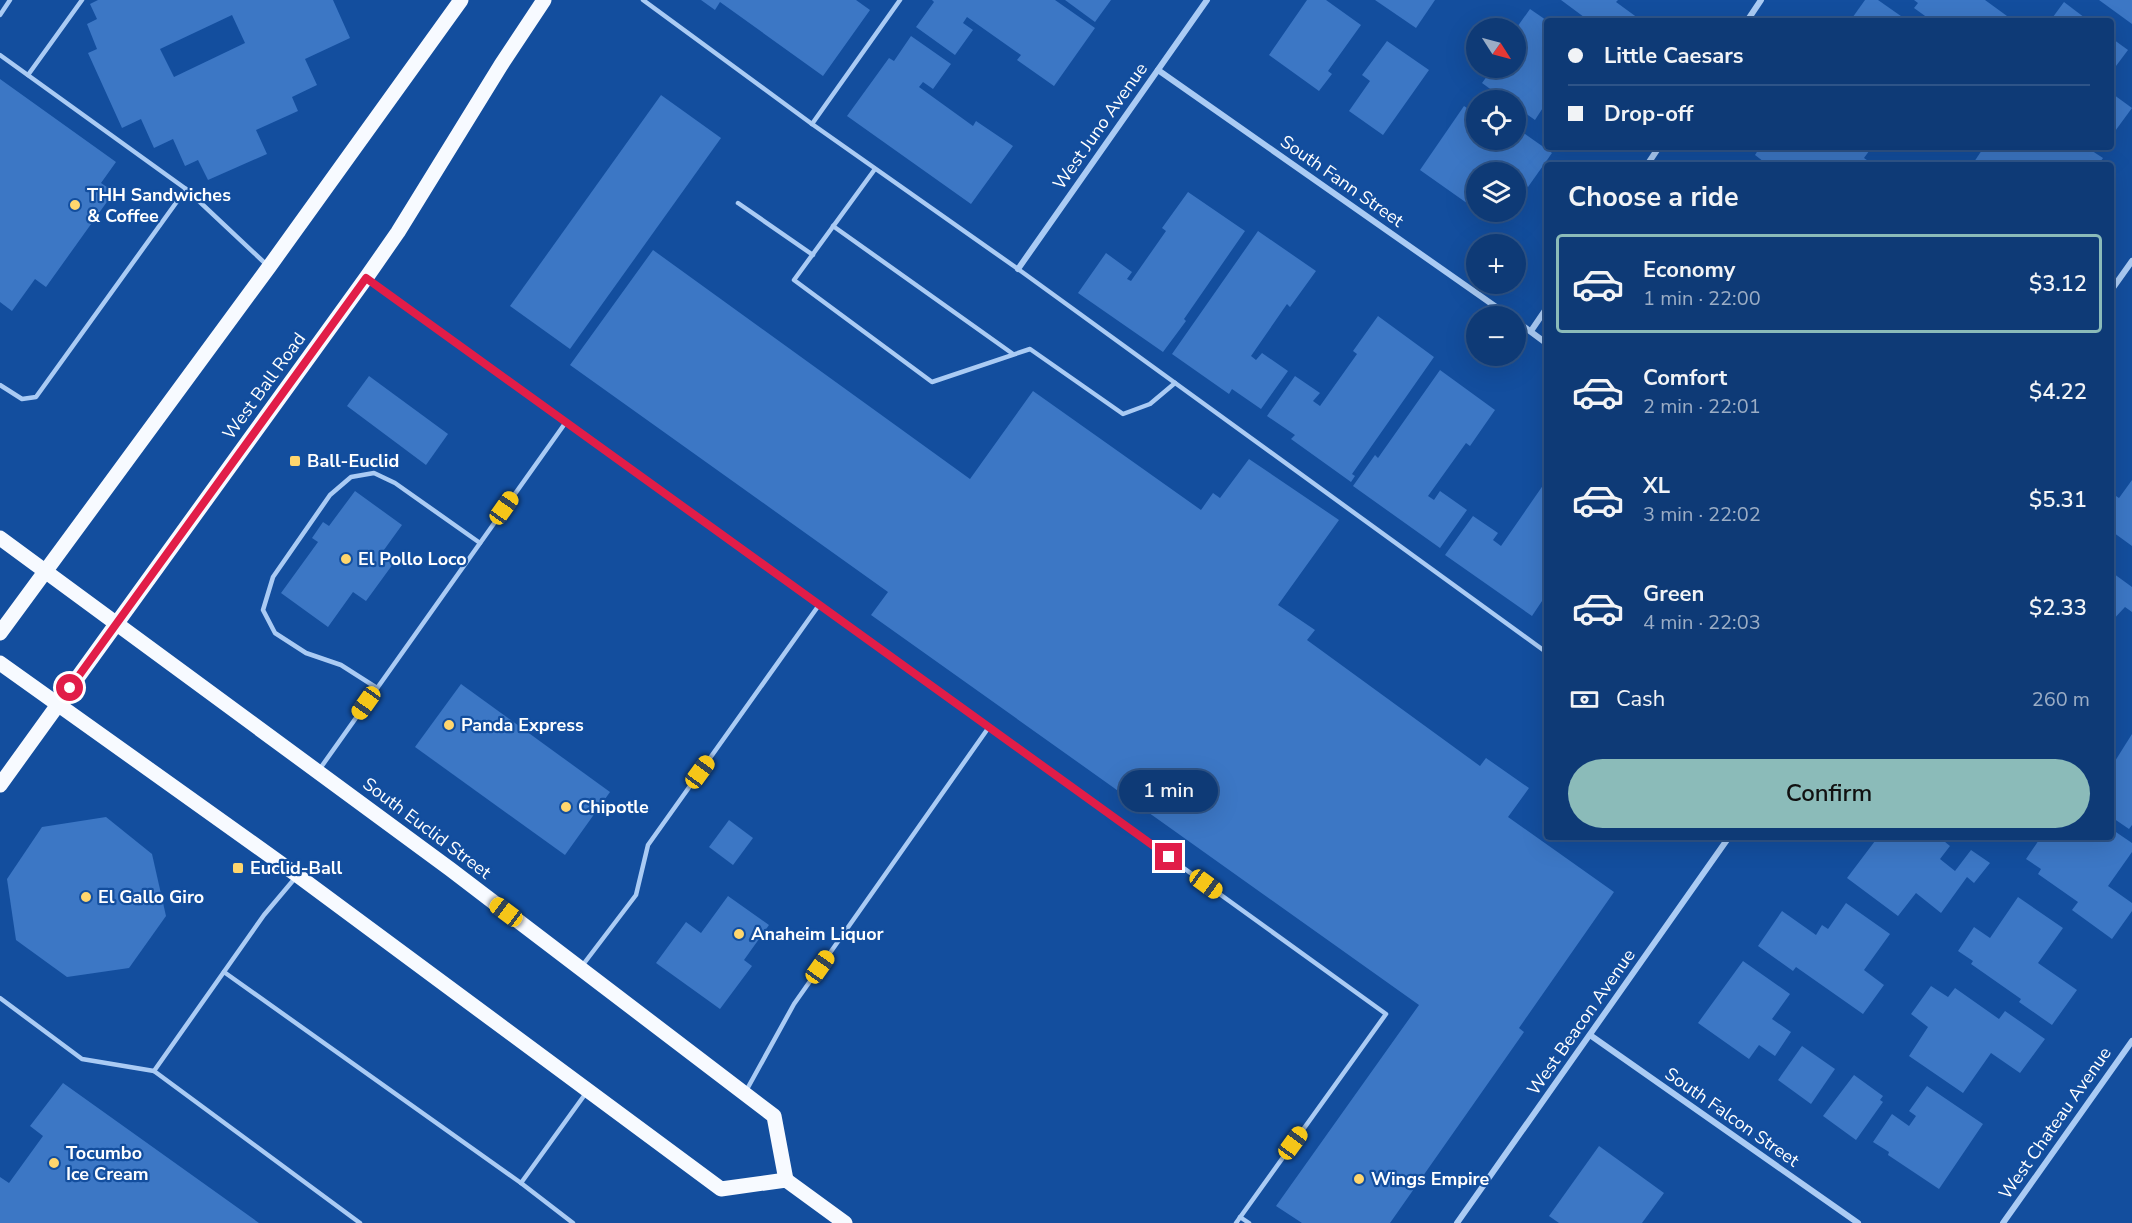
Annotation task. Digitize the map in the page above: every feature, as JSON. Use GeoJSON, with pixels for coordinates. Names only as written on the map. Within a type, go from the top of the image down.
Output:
{"type":"FeatureCollection","features":[{"type":"Feature","properties":{"kind":"main road"},"geometry":{"type":"LineString","coordinates":[[0,633],[269,267],[461,0]]}},
{"type":"Feature","properties":{"kind":"main road","name":"West Ball Road"},"geometry":{"type":"LineString","coordinates":[[0,785],[366,278],[404,222],[495,74],[544,0]]}},
{"type":"Feature","properties":{"kind":"main road","name":"South Euclid Street"},"geometry":{"type":"LineString","coordinates":[[0,538],[581,968],[774,1116],[786,1180]]}},
{"type":"Feature","properties":{"kind":"main road"},"geometry":{"type":"LineString","coordinates":[[0,663],[297,875],[721,1189],[786,1180],[845,1223]]}},
{"type":"Feature","properties":{"kind":"street","name":"West Juno Avenue"},"geometry":{"type":"LineString","coordinates":[[1018,269],[1207,0]]}},
{"type":"Feature","properties":{"kind":"street"},"geometry":{"type":"LineString","coordinates":[[1749,18],[1761,0]]}},
{"type":"Feature","properties":{"kind":"street","name":"South Fann Street"},"geometry":{"type":"LineString","coordinates":[[1158,70],[1495,306]]}},
{"type":"Feature","properties":{"kind":"street"},"geometry":{"type":"LineString","coordinates":[[2114,286],[2132,261]]}},
{"type":"Feature","properties":{"kind":"street"},"geometry":{"type":"LineString","coordinates":[[1531,331],[1544,312]]}},
{"type":"Feature","properties":{"kind":"street"},"geometry":{"type":"LineString","coordinates":[[1526,328],[1544,341]]}},
{"type":"Feature","properties":{"kind":"street","name":"West Beacon Avenue"},"geometry":{"type":"LineString","coordinates":[[1457,1223],[1727,840]]}},
{"type":"Feature","properties":{"kind":"street","name":"South Falcon Street"},"geometry":{"type":"LineString","coordinates":[[1590,1035],[1858,1223]]}},
{"type":"Feature","properties":{"kind":"street","name":"West Chateau Avenue"},"geometry":{"type":"LineString","coordinates":[[2003,1223],[2132,1041]]}},
{"type":"Feature","properties":{"kind":"lane"},"geometry":{"type":"LineString","coordinates":[[0,15],[10,0]]}},
{"type":"Feature","properties":{"kind":"lane"},"geometry":{"type":"LineString","coordinates":[[28,75],[82,0]]}},
{"type":"Feature","properties":{"kind":"lane"},"geometry":{"type":"LineString","coordinates":[[643,0],[1544,651]]}},
{"type":"Feature","properties":{"kind":"lane"},"geometry":{"type":"LineString","coordinates":[[812,124],[900,0]]}},
{"type":"Feature","properties":{"kind":"lane"},"geometry":{"type":"LineString","coordinates":[[0,55],[186,189],[269,267]]}},
{"type":"Feature","properties":{"kind":"lane"},"geometry":{"type":"LineString","coordinates":[[875,169],[794,280],[932,382],[1030,349],[1123,414],[1150,404],[1175,384]]}},
{"type":"Feature","properties":{"kind":"lane"},"geometry":{"type":"LineString","coordinates":[[0,385],[22,399],[36,397],[186,189]]}},
{"type":"Feature","properties":{"kind":"lane"},"geometry":{"type":"LineString","coordinates":[[738,203],[813,255]]}},
{"type":"Feature","properties":{"kind":"lane"},"geometry":{"type":"LineString","coordinates":[[834,226],[1013,354]]}},
{"type":"Feature","properties":{"kind":"lane"},"geometry":{"type":"LineString","coordinates":[[366,278],[1386,1014],[1236,1223]]}},
{"type":"Feature","properties":{"kind":"lane"},"geometry":{"type":"LineString","coordinates":[[318,772],[566,422]]}},
{"type":"Feature","properties":{"kind":"lane"},"geometry":{"type":"LineString","coordinates":[[377,688],[341,665],[306,653],[275,633],[263,610],[273,578],[330,495],[351,477],[374,473],[395,483],[480,543]]}},
{"type":"Feature","properties":{"kind":"lane"},"geometry":{"type":"LineString","coordinates":[[581,968],[636,895],[648,845],[819,605]]}},
{"type":"Feature","properties":{"kind":"lane"},"geometry":{"type":"LineString","coordinates":[[745,1094],[794,1004],[989,727]]}},
{"type":"Feature","properties":{"kind":"lane"},"geometry":{"type":"LineString","coordinates":[[154,1071],[264,915],[297,875]]}},
{"type":"Feature","properties":{"kind":"lane"},"geometry":{"type":"LineString","coordinates":[[224,972],[521,1183],[573,1223]]}},
{"type":"Feature","properties":{"kind":"lane"},"geometry":{"type":"LineString","coordinates":[[0,998],[82,1059],[154,1071],[360,1223]]}},
{"type":"Feature","properties":{"kind":"lane"},"geometry":{"type":"LineString","coordinates":[[521,1183],[587,1091]]}},
{"type":"Feature","properties":{"kind":"lane"},"geometry":{"type":"LineString","coordinates":[[1240,1217],[1249,1223]]}},
{"type":"Feature","properties":{"kind":"building"},"geometry":{"type":"Polygon","coordinates":[[[98,0],[333,0],[350,38],[305,59],[317,85],[292,97],[298,111],[256,130],[267,154],[208,180],[198,160],[185,166],[173,139],[154,148],[141,119],[122,128],[88,53],[97,49],[87,24],[97,19],[90,4],[98,0]],[[232,15],[160,49],[174,77],[245,43],[232,15]]]}},
{"type":"Feature","properties":{"kind":"building"},"geometry":{"type":"Polygon","coordinates":[[[701,0],[856,0],[870,10],[823,76],[720,2],[715,10],[701,0]]]}},
{"type":"Feature","properties":{"kind":"building"},"geometry":{"type":"Polygon","coordinates":[[[932,0],[1055,0],[1095,28],[1054,86],[1017,60],[1021,55],[967,17],[963,23],[973,30],[955,55],[916,27],[934,2],[932,0]]]}},
{"type":"Feature","properties":{"kind":"building"},"geometry":{"type":"Polygon","coordinates":[[[1065,0],[1111,0],[1095,22],[1065,0]]]}},
{"type":"Feature","properties":{"kind":"building"},"geometry":{"type":"Polygon","coordinates":[[[1307,0],[1326,0],[1361,25],[1328,71],[1332,74],[1319,91],[1269,55],[1307,0]]]}},
{"type":"Feature","properties":{"kind":"building"},"geometry":{"type":"Polygon","coordinates":[[[1375,0],[1435,0],[1416,28],[1375,0]]]}},
{"type":"Feature","properties":{"kind":"building"},"geometry":{"type":"Polygon","coordinates":[[[1561,0],[1618,0],[1616,2],[1638,18],[1585,18],[1561,0]]]}},
{"type":"Feature","properties":{"kind":"building"},"geometry":{"type":"Polygon","coordinates":[[[1865,0],[1878,0],[1904,18],[1852,18],[1865,0]]]}},
{"type":"Feature","properties":{"kind":"building"},"geometry":{"type":"Polygon","coordinates":[[[1914,0],[1985,0],[2007,16],[2005,18],[1928,18],[1914,8],[1918,3],[1914,0]]]}},
{"type":"Feature","properties":{"kind":"building"},"geometry":{"type":"Polygon","coordinates":[[[2099,0],[2132,0],[2132,24],[2099,0]]]}},
{"type":"Feature","properties":{"kind":"building"},"geometry":{"type":"Polygon","coordinates":[[[2064,2],[2085,18],[2052,18],[2064,2]]]}},
{"type":"Feature","properties":{"kind":"building"},"geometry":{"type":"Polygon","coordinates":[[[1530,9],[1544,19],[1544,106],[1535,120],[1526,114],[1526,90],[1492,90],[1482,83],[1486,78],[1526,78],[1526,18],[1524,18],[1530,9]]]}},
{"type":"Feature","properties":{"kind":"building"},"geometry":{"type":"Polygon","coordinates":[[[911,36],[951,64],[933,89],[923,82],[919,87],[973,126],[976,121],[1013,146],[971,204],[847,116],[889,58],[894,61],[911,36]]]}},
{"type":"Feature","properties":{"kind":"building"},"geometry":{"type":"Polygon","coordinates":[[[2114,40],[2128,50],[2114,69],[2114,40]]]}},
{"type":"Feature","properties":{"kind":"building"},"geometry":{"type":"Polygon","coordinates":[[[1387,41],[1429,70],[1383,135],[1349,111],[1370,81],[1362,75],[1387,41]]]}},
{"type":"Feature","properties":{"kind":"building"},"geometry":{"type":"Polygon","coordinates":[[[0,79],[116,162],[101,183],[114,192],[46,287],[35,279],[12,311],[0,302],[0,79]]]}},
{"type":"Feature","properties":{"kind":"building"},"geometry":{"type":"Polygon","coordinates":[[[661,95],[721,138],[570,349],[510,306],[661,95]]]}},
{"type":"Feature","properties":{"kind":"building"},"geometry":{"type":"Polygon","coordinates":[[[2114,95],[2132,108],[2114,133],[2114,95]]]}},
{"type":"Feature","properties":{"kind":"building"},"geometry":{"type":"Polygon","coordinates":[[[1464,106],[1466,107],[1466,150],[1526,150],[1526,135],[1544,147],[1544,150],[1552,153],[1528,187],[1526,185],[1526,162],[1466,162],[1466,202],[1420,170],[1464,106]]]}},
{"type":"Feature","properties":{"kind":"building"},"geometry":{"type":"Polygon","coordinates":[[[1758,150],[1870,150],[1864,158],[1870,162],[1764,162],[1755,155],[1758,150]]]}},
{"type":"Feature","properties":{"kind":"building"},"geometry":{"type":"Polygon","coordinates":[[[1982,150],[2091,150],[2103,158],[2100,162],[1974,162],[1982,150]]]}},
{"type":"Feature","properties":{"kind":"building"},"geometry":{"type":"Polygon","coordinates":[[[1188,192],[1245,231],[1163,352],[1078,293],[1106,253],[1132,272],[1127,279],[1131,281],[1166,231],[1162,228],[1188,192]]]}},
{"type":"Feature","properties":{"kind":"building"},"geometry":{"type":"Polygon","coordinates":[[[1258,231],[1316,271],[1290,307],[1287,304],[1251,356],[1256,360],[1262,353],[1288,371],[1261,409],[1232,389],[1229,394],[1172,354],[1258,231]]]}},
{"type":"Feature","properties":{"kind":"building"},"geometry":{"type":"Polygon","coordinates":[[[653,250],[970,479],[1033,391],[1201,510],[1213,493],[1220,498],[1249,459],[1339,520],[1278,605],[1315,630],[1307,640],[1480,766],[1486,758],[1529,788],[1508,817],[1614,892],[1519,1028],[1524,1032],[1390,1223],[1302,1223],[1276,1206],[1419,1005],[871,615],[888,592],[570,365],[653,250]]]}},
{"type":"Feature","properties":{"kind":"building"},"geometry":{"type":"Polygon","coordinates":[[[1378,316],[1434,357],[1352,474],[1355,476],[1351,482],[1291,439],[1295,435],[1267,416],[1295,376],[1320,393],[1313,401],[1320,406],[1357,354],[1353,351],[1378,316]]]}},
{"type":"Feature","properties":{"kind":"building"},"geometry":{"type":"Polygon","coordinates":[[[1440,370],[1495,410],[1470,446],[1466,443],[1428,496],[1434,500],[1440,491],[1467,510],[1440,548],[1353,486],[1375,455],[1378,458],[1440,370]]]}},
{"type":"Feature","properties":{"kind":"building"},"geometry":{"type":"Polygon","coordinates":[[[369,376],[448,434],[426,465],[347,406],[369,376]]]}},
{"type":"Feature","properties":{"kind":"building"},"geometry":{"type":"Polygon","coordinates":[[[2132,480],[2132,546],[2114,533],[2114,495],[2119,498],[2132,480]]]}},
{"type":"Feature","properties":{"kind":"building"},"geometry":{"type":"Polygon","coordinates":[[[1544,484],[1544,598],[1532,616],[1445,555],[1473,516],[1498,533],[1493,540],[1501,546],[1544,484]]]}},
{"type":"Feature","properties":{"kind":"building","name":"El Pollo Loco"},"geometry":{"type":"Polygon","coordinates":[[[355,491],[402,525],[381,554],[393,564],[366,601],[353,592],[328,627],[281,593],[318,542],[312,538],[323,522],[329,526],[355,491]]]}},
{"type":"Feature","properties":{"kind":"building"},"geometry":{"type":"Polygon","coordinates":[[[2114,574],[2132,587],[2132,612],[2125,607],[2114,619],[2114,574]]]}},
{"type":"Feature","properties":{"kind":"building"},"geometry":{"type":"Polygon","coordinates":[[[461,684],[610,792],[565,855],[415,747],[461,684]]]}},
{"type":"Feature","properties":{"kind":"building"},"geometry":{"type":"Polygon","coordinates":[[[2132,734],[2132,825],[2129,829],[2114,819],[2114,763],[2132,734]]]}},
{"type":"Feature","properties":{"kind":"building","name":"El Gallo Giro"},"geometry":{"type":"Polygon","coordinates":[[[106,817],[152,854],[166,916],[129,968],[67,977],[16,940],[7,879],[42,827],[106,817]]]}},
{"type":"Feature","properties":{"kind":"building"},"geometry":{"type":"Polygon","coordinates":[[[729,820],[753,838],[733,865],[709,847],[729,820]]]}},
{"type":"Feature","properties":{"kind":"building"},"geometry":{"type":"Polygon","coordinates":[[[2114,831],[2132,843],[2132,852],[2108,886],[2132,903],[2132,911],[2112,939],[2072,910],[2078,902],[2038,874],[2041,869],[2026,859],[2039,840],[2114,840],[2114,831]]]}},
{"type":"Feature","properties":{"kind":"building"},"geometry":{"type":"Polygon","coordinates":[[[1943,840],[1950,846],[1940,859],[1955,871],[1971,850],[1990,863],[1974,883],[1967,877],[1941,913],[1916,893],[1898,916],[1847,878],[1875,841],[1943,840]]]}},
{"type":"Feature","properties":{"kind":"building"},"geometry":{"type":"Polygon","coordinates":[[[728,896],[769,925],[744,960],[752,966],[720,1009],[656,963],[686,922],[701,933],[728,896]]]}},
{"type":"Feature","properties":{"kind":"building"},"geometry":{"type":"Polygon","coordinates":[[[2018,897],[2063,928],[2038,963],[2077,990],[2052,1025],[2019,1002],[2021,999],[1971,964],[1973,961],[1958,951],[1974,927],[1990,938],[2018,897]]]}},
{"type":"Feature","properties":{"kind":"building"},"geometry":{"type":"Polygon","coordinates":[[[1846,903],[1890,934],[1864,970],[1884,985],[1863,1014],[1796,967],[1793,971],[1758,946],[1782,911],[1816,935],[1822,925],[1828,929],[1846,903]]]}},
{"type":"Feature","properties":{"kind":"building"},"geometry":{"type":"Polygon","coordinates":[[[1743,961],[1790,994],[1772,1019],[1791,1032],[1775,1056],[1759,1045],[1749,1059],[1698,1023],[1743,961]]]}},
{"type":"Feature","properties":{"kind":"building"},"geometry":{"type":"Polygon","coordinates":[[[1931,986],[1948,997],[1955,988],[1999,1019],[2005,1011],[2045,1039],[2020,1073],[1991,1053],[1963,1093],[1909,1056],[1928,1027],[1911,1014],[1931,986]]]}},
{"type":"Feature","properties":{"kind":"building"},"geometry":{"type":"Polygon","coordinates":[[[1802,1046],[1835,1069],[1811,1104],[1778,1080],[1802,1046]]]}},
{"type":"Feature","properties":{"kind":"building"},"geometry":{"type":"Polygon","coordinates":[[[1854,1075],[1883,1096],[1880,1100],[1883,1102],[1856,1140],[1823,1116],[1854,1075]]]}},
{"type":"Feature","properties":{"kind":"building"},"geometry":{"type":"Polygon","coordinates":[[[63,1083],[259,1223],[0,1223],[0,1177],[9,1183],[43,1136],[30,1126],[63,1083]]]}},
{"type":"Feature","properties":{"kind":"building"},"geometry":{"type":"Polygon","coordinates":[[[1927,1086],[1983,1124],[1939,1189],[1888,1155],[1889,1152],[1873,1142],[1892,1114],[1909,1126],[1916,1116],[1909,1111],[1927,1086]]]}},
{"type":"Feature","properties":{"kind":"building"},"geometry":{"type":"Polygon","coordinates":[[[1599,1146],[1664,1193],[1642,1223],[1559,1223],[1549,1216],[1599,1146]]]}},
{"type":"Feature","properties":{"kind":"place","name":"THH Sandwiches & Coffee"},"geometry":{"type":"Point","coordinates":[75,205]}},
{"type":"Feature","properties":{"kind":"place","name":"Ball-Euclid"},"geometry":{"type":"Point","coordinates":[295,461]}},
{"type":"Feature","properties":{"kind":"place","name":"El Pollo Loco"},"geometry":{"type":"Point","coordinates":[346,559]}},
{"type":"Feature","properties":{"kind":"place","name":"Panda Express"},"geometry":{"type":"Point","coordinates":[449,725]}},
{"type":"Feature","properties":{"kind":"place","name":"Chipotle"},"geometry":{"type":"Point","coordinates":[566,807]}},
{"type":"Feature","properties":{"kind":"place","name":"Euclid-Ball"},"geometry":{"type":"Point","coordinates":[238,868]}},
{"type":"Feature","properties":{"kind":"place","name":"El Gallo Giro"},"geometry":{"type":"Point","coordinates":[86,897]}},
{"type":"Feature","properties":{"kind":"place","name":"Anaheim Liquor"},"geometry":{"type":"Point","coordinates":[739,934]}},
{"type":"Feature","properties":{"kind":"place","name":"Tocumbo Ice Cream"},"geometry":{"type":"Point","coordinates":[54,1163]}},
{"type":"Feature","properties":{"kind":"place","name":"Wings Empire"},"geometry":{"type":"Point","coordinates":[1359,1179]}},
{"type":"Feature","properties":{"kind":"route"},"geometry":{"type":"LineString","coordinates":[[70,688],[366,278],[1169,857]]}}]}
